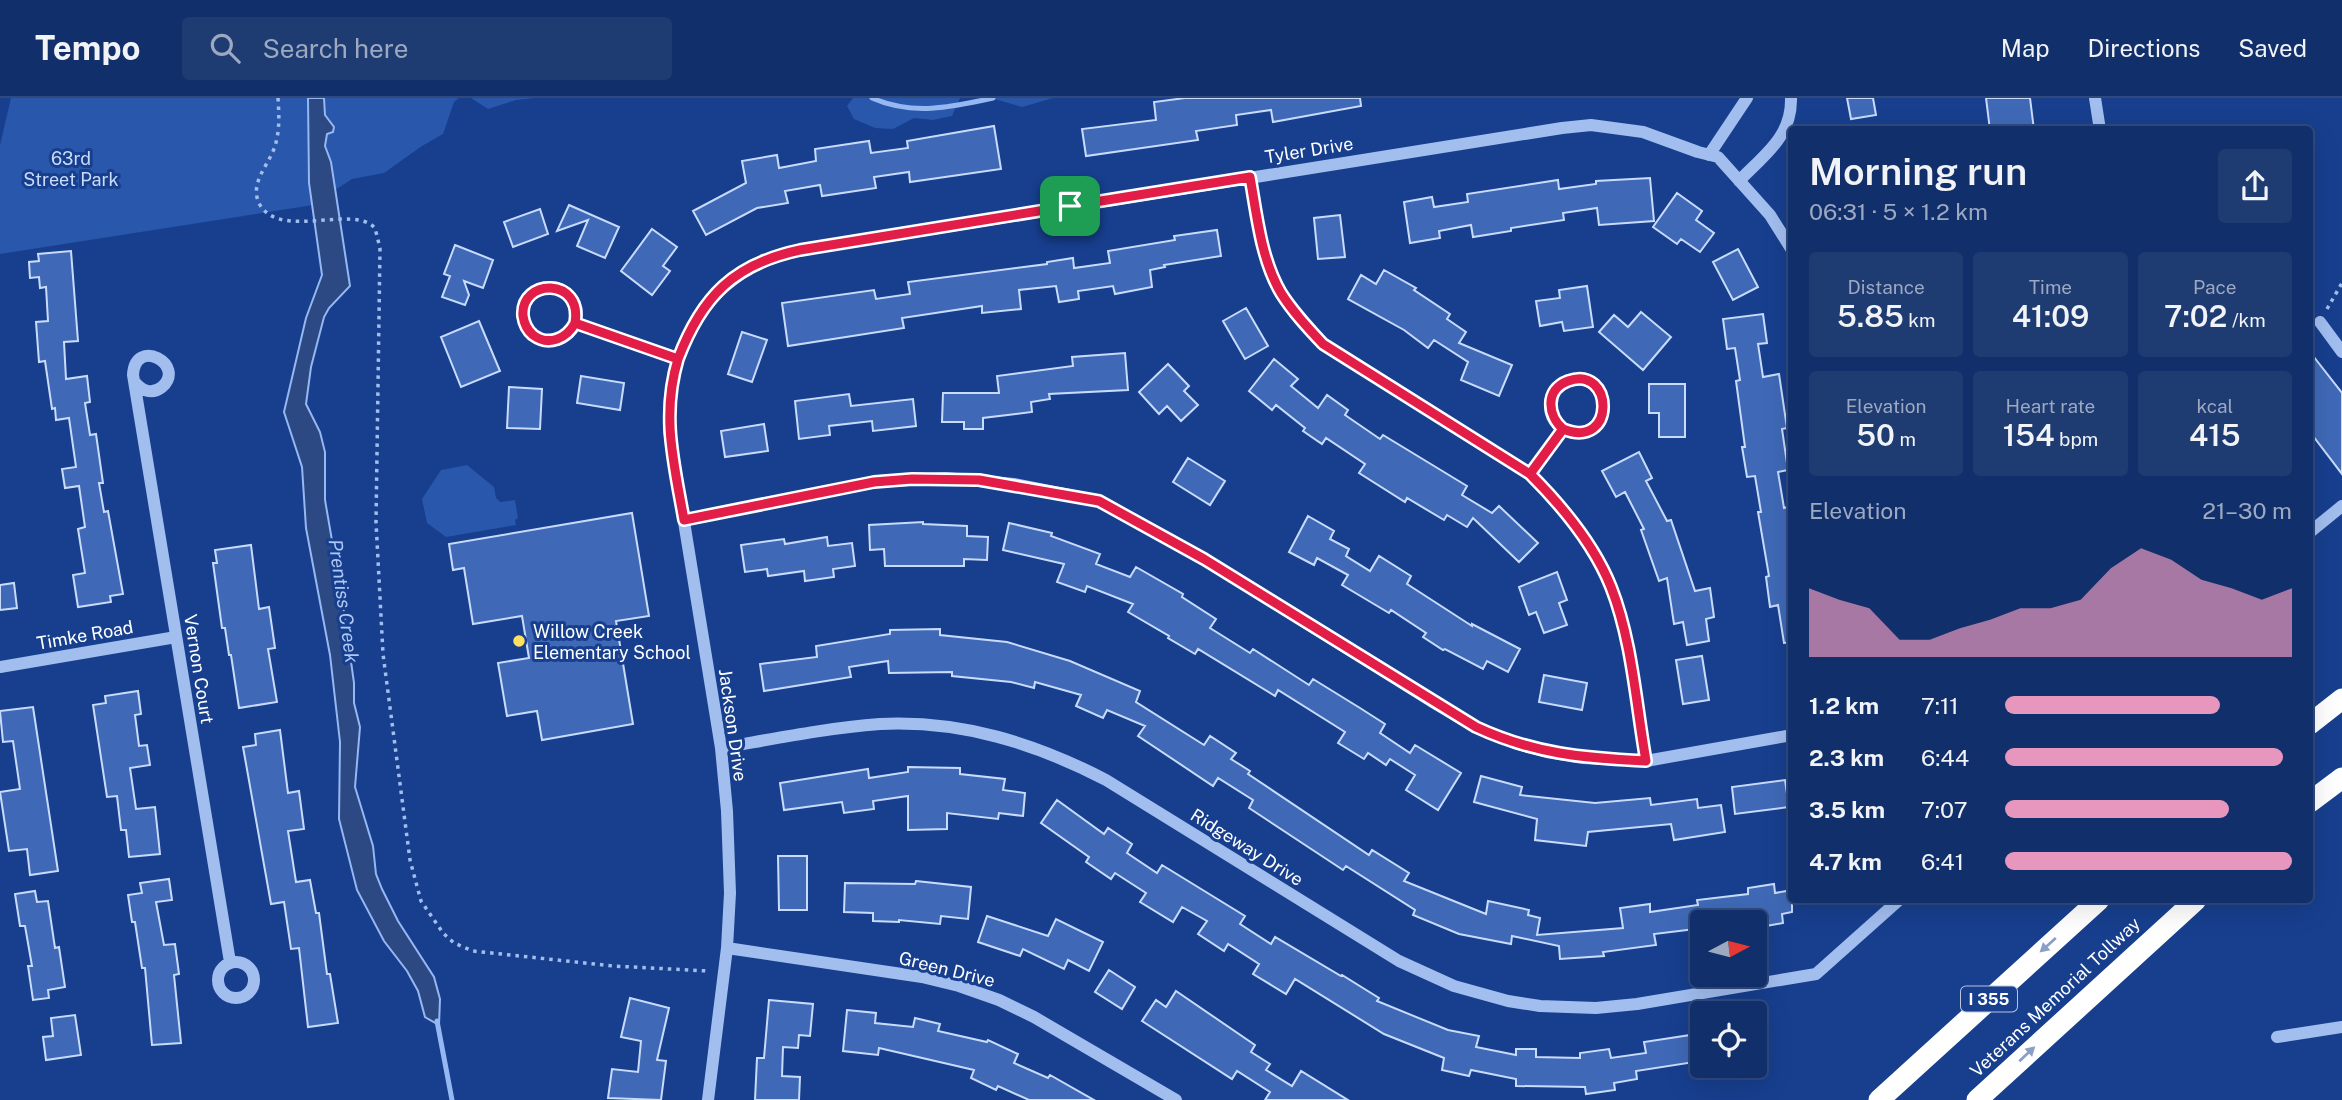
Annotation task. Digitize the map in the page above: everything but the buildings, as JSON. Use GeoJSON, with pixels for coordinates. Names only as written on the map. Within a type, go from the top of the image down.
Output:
{"type":"FeatureCollection","features":[{"type":"Feature","properties":{"kind":"highway"},"geometry":{"type":"LineString","coordinates":[[2313,722],[2342,699]]}},
{"type":"Feature","properties":{"kind":"highway"},"geometry":{"type":"LineString","coordinates":[[2313,800],[2342,778]]}},
{"type":"Feature","properties":{"kind":"highway","name":"I 355"},"geometry":{"type":"LineString","coordinates":[[1879,1100],[2096,903]]}},
{"type":"Feature","properties":{"kind":"highway","name":"Veterans Memorial Tollway"},"geometry":{"type":"LineString","coordinates":[[1976,1100],[2193,903]]}},
{"type":"Feature","properties":{"kind":"street"},"geometry":{"type":"LineString","coordinates":[[1709,155],[1747,98]]}},
{"type":"Feature","properties":{"kind":"street"},"geometry":{"type":"LineString","coordinates":[[1736,178],[1778,141],[1787,128],[1792,110],[1791,98]]}},
{"type":"Feature","properties":{"kind":"street"},"geometry":{"type":"LineString","coordinates":[[2095,98],[2099,126]]}},
{"type":"Feature","properties":{"kind":"street","name":"Tyler Drive"},"geometry":{"type":"LineString","coordinates":[[678,359],[687,335],[702,309],[727,282],[746,269],[784,253],[1562,128],[1591,125],[1643,132],[1718,157],[1770,215],[1788,244]]}},
{"type":"Feature","properties":{"kind":"street"},"geometry":{"type":"LineString","coordinates":[[1250,177],[1267,262],[1281,292],[1323,344],[1530,474],[1549,493],[1587,541],[1611,586],[1623,628],[1646,761]]}},
{"type":"Feature","properties":{"kind":"street"},"geometry":{"type":"LineString","coordinates":[[548,287],[565,292],[575,306],[575,323],[571,331],[556,340],[539,338],[531,333],[523,318],[526,301],[532,294],[548,287]]}},
{"type":"Feature","properties":{"kind":"street"},"geometry":{"type":"LineString","coordinates":[[575,323],[678,359]]}},
{"type":"Feature","properties":{"kind":"street"},"geometry":{"type":"LineString","coordinates":[[2320,323],[2342,352]]}},
{"type":"Feature","properties":{"kind":"street","name":"Jackson Drive"},"geometry":{"type":"LineString","coordinates":[[678,359],[668,404],[669,430],[721,748],[730,851],[727,948],[708,1100]]}},
{"type":"Feature","properties":{"kind":"street"},"geometry":{"type":"LineString","coordinates":[[1578,379],[1594,385],[1604,400],[1604,409],[1597,425],[1580,433],[1563,429],[1552,416],[1550,407],[1555,390],[1561,384],[1578,379]]}},
{"type":"Feature","properties":{"kind":"street","name":"Vernon Court"},"geometry":{"type":"LineString","coordinates":[[134,381],[230,962]]}},
{"type":"Feature","properties":{"kind":"street"},"geometry":{"type":"LineString","coordinates":[[1530,474],[1563,429]]}},
{"type":"Feature","properties":{"kind":"street"},"geometry":{"type":"LineString","coordinates":[[684,520],[874,482],[912,479],[979,480],[1099,501],[1204,559],[1476,727],[1517,744],[1583,758],[1646,761],[1788,736]]}},
{"type":"Feature","properties":{"kind":"street"},"geometry":{"type":"LineString","coordinates":[[2313,530],[2342,506]]}},
{"type":"Feature","properties":{"kind":"street","name":"Timke Road"},"geometry":{"type":"LineString","coordinates":[[0,667],[176,637]]}},
{"type":"Feature","properties":{"kind":"street","name":"Ridgeway Drive"},"geometry":{"type":"LineString","coordinates":[[721,748],[881,724],[938,726],[996,735],[1049,752],[1106,780],[1399,961],[1454,986],[1508,1001],[1564,1008],[1596,1008],[1637,1004],[1816,974],[1896,903]]}},
{"type":"Feature","properties":{"kind":"street","name":"Green Drive"},"geometry":{"type":"LineString","coordinates":[[727,948],[922,977],[960,986],[999,1000],[1034,1017],[1176,1100]]}},
{"type":"Feature","properties":{"kind":"street"},"geometry":{"type":"LineString","coordinates":[[2277,1037],[2342,1027]]}},
{"type":"Feature","properties":{"kind":"path"},"geometry":{"type":"LineString","coordinates":[[278,98],[280,124],[276,145],[256,185],[260,204],[276,219],[364,220],[376,228],[380,248],[376,522],[379,615],[410,860],[421,901],[443,933],[454,943],[473,951],[613,966],[724,972]]}},
{"type":"Feature","properties":{"kind":"green space","name":"63rd Street Park"},"geometry":{"type":"Polygon","coordinates":[[[11,98],[308,98],[309,183],[313,205],[0,254],[0,145],[11,98]]]}},
{"type":"Feature","properties":{"kind":"green space"},"geometry":{"type":"Polygon","coordinates":[[[324,98],[459,98],[454,102],[443,134],[384,173],[352,179],[335,190],[331,162],[325,146],[330,120],[325,115],[324,98]]]}},
{"type":"Feature","properties":{"kind":"green space"},"geometry":{"type":"Polygon","coordinates":[[[471,98],[535,98],[516,100],[488,109],[471,98]]]}},
{"type":"Feature","properties":{"kind":"green space"},"geometry":{"type":"Polygon","coordinates":[[[853,98],[960,98],[952,116],[933,120],[914,118],[893,129],[875,128],[854,119],[847,106],[853,98]]]}},
{"type":"Feature","properties":{"kind":"green space"},"geometry":{"type":"Polygon","coordinates":[[[991,98],[1053,98],[1022,107],[991,98]]]}},
{"type":"Feature","properties":{"kind":"green space"},"geometry":{"type":"Polygon","coordinates":[[[467,465],[494,487],[496,498],[500,502],[515,500],[518,518],[515,520],[516,525],[446,537],[427,523],[422,499],[441,470],[467,465]]]}},
{"type":"Feature","properties":{"kind":"shaded area"},"geometry":{"type":"Polygon","coordinates":[[[308,98],[324,98],[325,115],[334,127],[333,132],[327,134],[325,146],[331,162],[350,286],[324,317],[311,367],[306,404],[320,432],[325,452],[325,500],[343,604],[354,683],[354,703],[360,727],[355,787],[373,846],[376,874],[382,889],[398,921],[434,977],[440,999],[439,1025],[425,1017],[418,991],[407,971],[384,941],[357,890],[339,819],[340,742],[330,655],[306,528],[302,467],[284,412],[306,318],[322,275],[309,183],[308,98]]]}},
{"type":"Feature","properties":{"kind":"waterway"},"geometry":{"type":"LineString","coordinates":[[872,98],[887,104],[917,108],[947,107],[993,98]]}},
{"type":"Feature","properties":{"kind":"waterway","name":"Prentiss Creek"},"geometry":{"type":"LineString","coordinates":[[437,1021],[452,1100]]}},
{"type":"Feature","properties":{"kind":"place","name":"Willow Creek Elementary School"},"geometry":{"type":"Point","coordinates":[519,641]}},
{"type":"Feature","properties":{"kind":"route"},"geometry":{"type":"LineString","coordinates":[[1070,206],[800,250],[764,260],[727,282],[702,309],[687,335],[678,359],[575,323],[564,337],[547,341],[531,333],[523,318],[523,309],[532,294],[539,289],[557,288],[571,298],[575,306],[575,323],[626,341],[678,359],[668,404],[669,430],[684,520],[874,482],[912,479],[945,478],[1014,484],[1099,501],[1174,541],[1476,727],[1517,744],[1547,752],[1583,758],[1646,761],[1623,628],[1611,586],[1587,541],[1549,493],[1530,474],[1563,429],[1580,433],[1597,425],[1602,418],[1604,400],[1594,385],[1578,379],[1569,380],[1555,390],[1550,407],[1552,416],[1563,429],[1530,474],[1323,344],[1281,292],[1267,262],[1250,177],[1070,206]]}}]}
